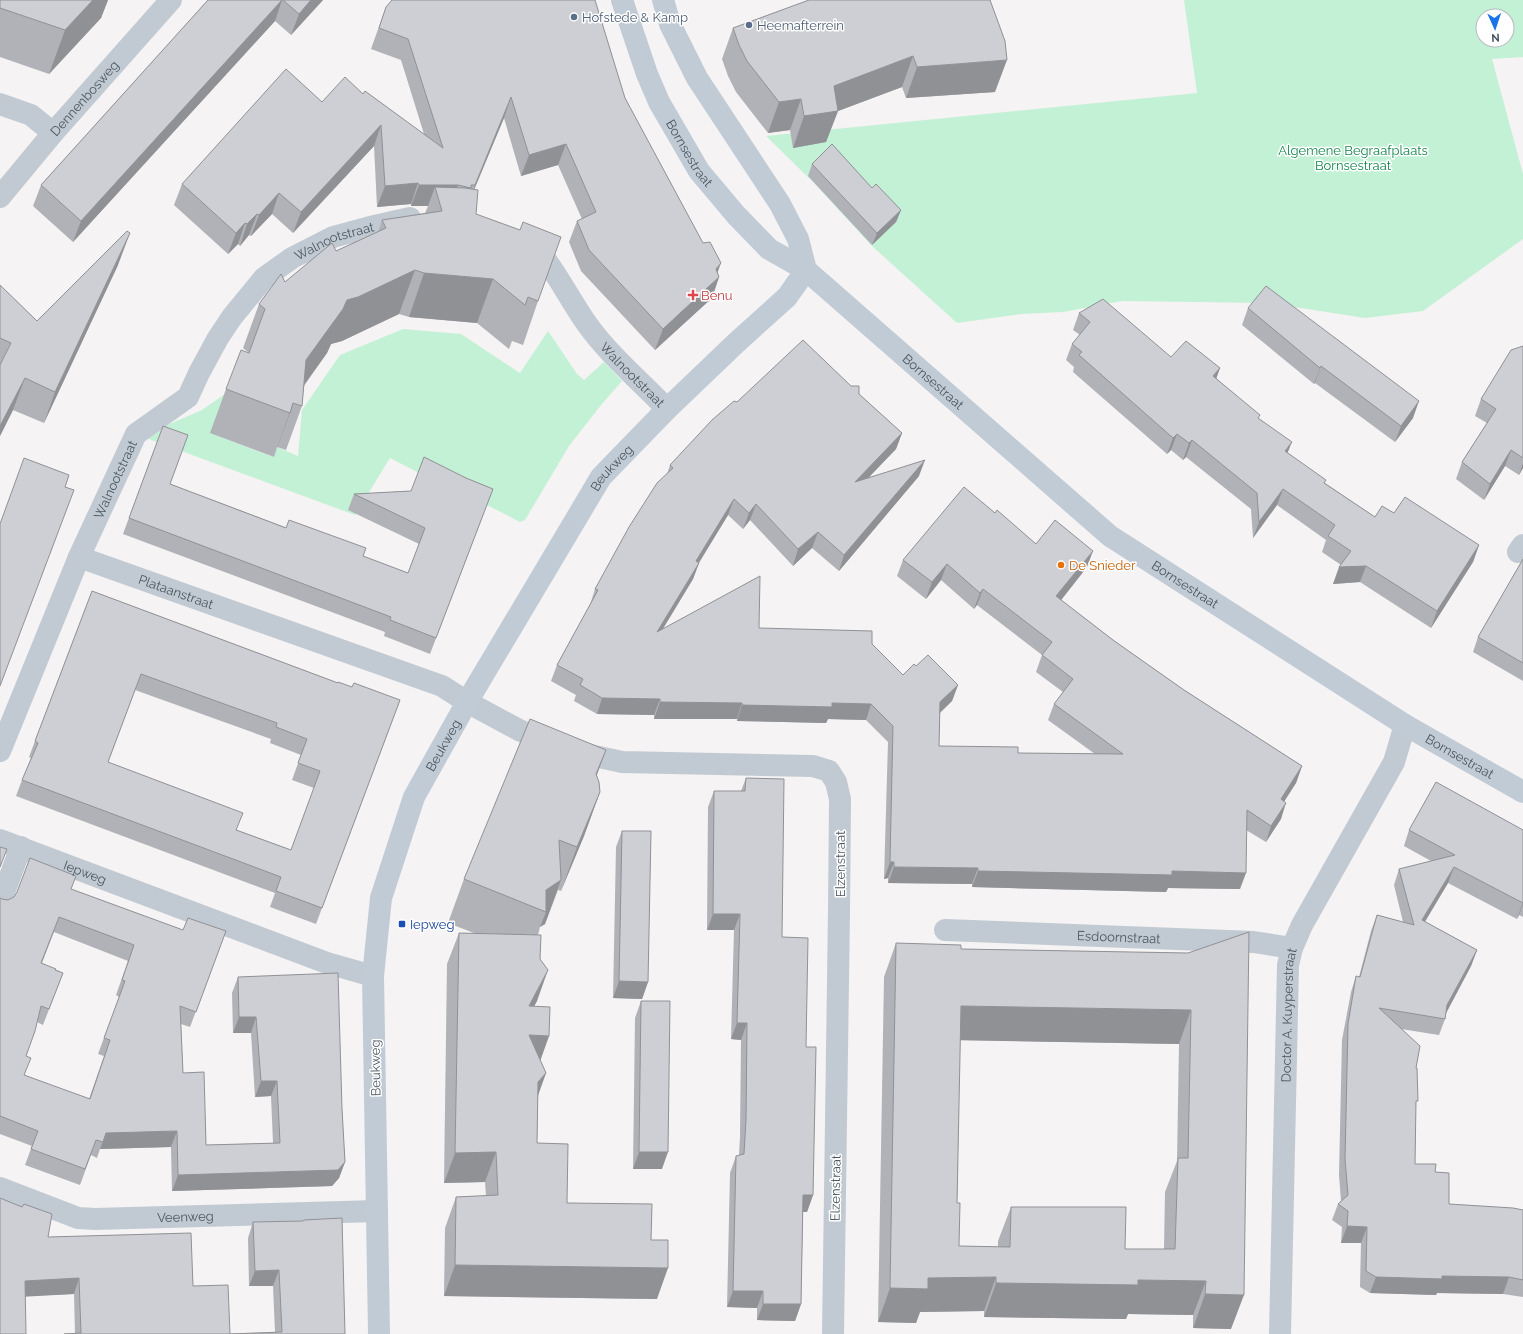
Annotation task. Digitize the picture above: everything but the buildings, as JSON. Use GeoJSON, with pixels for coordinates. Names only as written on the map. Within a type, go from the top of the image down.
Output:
{"type":"FeatureCollection","features":[{"type":"Feature","properties":{"kind":"main road","name":"Bornsestraat"},"geometry":{"type":"LineString","coordinates":[[622,0],[647,74],[659,102],[699,171],[736,215],[769,249],[806,270],[1110,536],[1405,724],[1523,792]]}},
{"type":"Feature","properties":{"kind":"main road"},"geometry":{"type":"LineString","coordinates":[[663,0],[670,24],[697,78],[780,204],[798,239],[806,270]]}},
{"type":"Feature","properties":{"kind":"main road","name":"Beukweg"},"geometry":{"type":"LineString","coordinates":[[379,1334],[373,976],[381,898],[414,797],[468,702],[601,478],[667,409],[786,297],[806,270]]}},
{"type":"Feature","properties":{"kind":"street","name":"Dennenbosweg"},"geometry":{"type":"LineString","coordinates":[[0,198],[53,133],[171,0]]}},
{"type":"Feature","properties":{"kind":"street"},"geometry":{"type":"LineString","coordinates":[[0,104],[31,115],[53,133]]}},
{"type":"Feature","properties":{"kind":"street","name":"Walnootstraat"},"geometry":{"type":"LineString","coordinates":[[79,557],[136,434],[188,397],[218,338],[232,317],[264,278],[292,258],[333,237],[407,218],[429,219]]}},
{"type":"Feature","properties":{"kind":"street","name":"Walnootstraat"},"geometry":{"type":"LineString","coordinates":[[516,235],[530,240],[545,257],[587,324],[613,354],[667,409]]}},
{"type":"Feature","properties":{"kind":"street"},"geometry":{"type":"LineString","coordinates":[[0,751],[79,557]]}},
{"type":"Feature","properties":{"kind":"street","name":"Plataanstraat"},"geometry":{"type":"LineString","coordinates":[[79,557],[442,686],[468,702]]}},
{"type":"Feature","properties":{"kind":"street","name":"Elzenstraat"},"geometry":{"type":"LineString","coordinates":[[468,702],[519,730],[562,748],[622,762],[813,766],[829,771],[836,782],[840,799],[840,902],[832,1334]]}},
{"type":"Feature","properties":{"kind":"street","name":"Doctor A. Kuyperstraat"},"geometry":{"type":"LineString","coordinates":[[1280,1334],[1288,965],[1292,948],[1302,925],[1394,762],[1405,724]]}},
{"type":"Feature","properties":{"kind":"street","name":"Iepweg"},"geometry":{"type":"LineString","coordinates":[[0,840],[327,963],[373,976]]}},
{"type":"Feature","properties":{"kind":"street"},"geometry":{"type":"LineString","coordinates":[[0,903],[21,847]]}},
{"type":"Feature","properties":{"kind":"street","name":"Esdoornstraat"},"geometry":{"type":"LineString","coordinates":[[945,930],[1254,942],[1292,948]]}},
{"type":"Feature","properties":{"kind":"street","name":"Veenweg"},"geometry":{"type":"LineString","coordinates":[[0,1188],[78,1218],[95,1219],[377,1211]]}},
{"type":"Feature","properties":{"kind":"green space","name":"Algemene Begraafplaats Bornsestraat"},"geometry":{"type":"Polygon","coordinates":[[[1184,0],[1523,0],[1523,57],[1492,59],[1523,174],[1523,239],[1423,311],[1365,318],[1268,303],[1122,301],[1063,312],[1021,314],[957,323],[872,246],[814,183],[766,136],[1197,93],[1184,0]]]}},
{"type":"Feature","properties":{"kind":"green space"},"geometry":{"type":"Polygon","coordinates":[[[403,329],[461,334],[520,373],[548,331],[577,374],[584,380],[604,362],[622,381],[569,446],[525,520],[520,522],[487,505],[460,494],[390,458],[355,515],[146,438],[158,429],[202,410],[225,394],[218,436],[273,457],[277,447],[298,456],[302,410],[340,355],[403,329]]]}},
{"type":"Feature","properties":{"kind":"place","name":"Hofstede & Kamp"},"geometry":{"type":"Point","coordinates":[574,17]}},
{"type":"Feature","properties":{"kind":"place","name":"Heemafterrein"},"geometry":{"type":"Point","coordinates":[749,25]}},
{"type":"Feature","properties":{"kind":"place","name":"Benu"},"geometry":{"type":"Point","coordinates":[693,295]}},
{"type":"Feature","properties":{"kind":"place","name":"De Snieder"},"geometry":{"type":"Point","coordinates":[1061,565]}},
{"type":"Feature","properties":{"kind":"place","name":"Iepweg"},"geometry":{"type":"Point","coordinates":[402,924]}}]}
